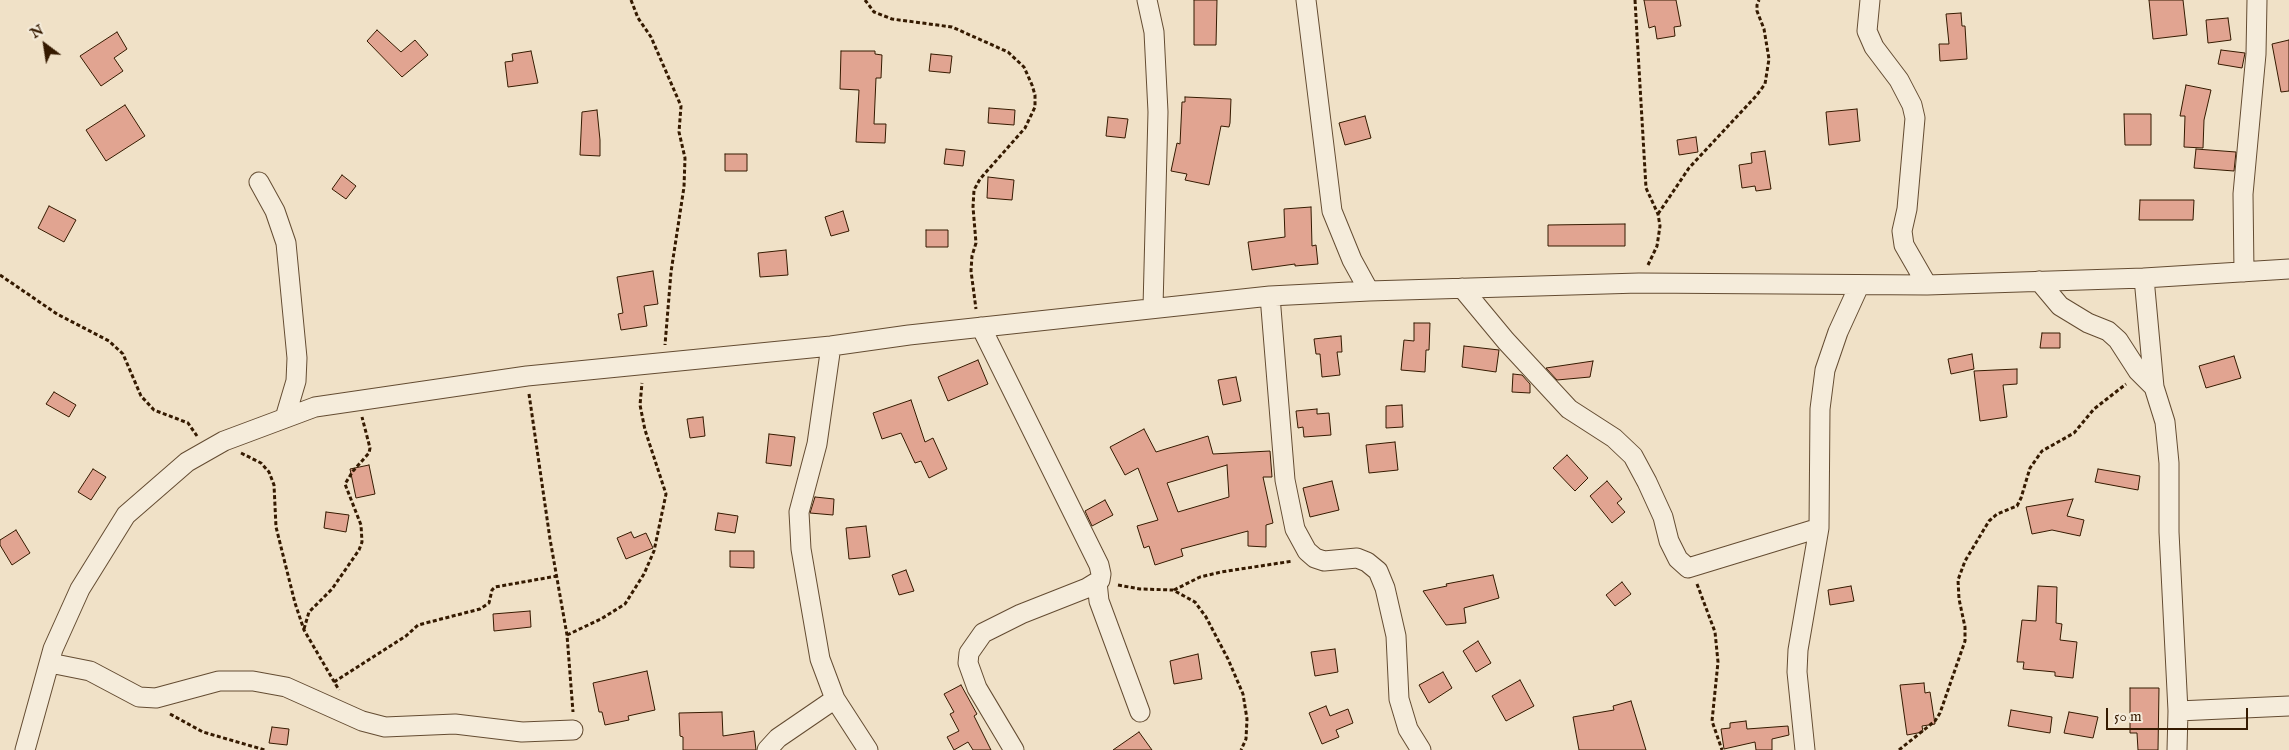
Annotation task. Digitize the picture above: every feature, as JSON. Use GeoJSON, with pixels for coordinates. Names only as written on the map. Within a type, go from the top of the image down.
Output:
{"type":"FeatureCollection","features":[{"type":"Feature","properties":{"kind":"street"},"geometry":{"type":"LineString","coordinates":[[1147,0],[1154,32],[1158,112],[1153,308]]}},
{"type":"Feature","properties":{"kind":"street"},"geometry":{"type":"LineString","coordinates":[[1306,0],[1332,211],[1352,260],[1369,291]]}},
{"type":"Feature","properties":{"kind":"street"},"geometry":{"type":"LineString","coordinates":[[1870,0],[1867,31],[1874,47],[1899,80],[1912,105],[1915,118],[1907,209],[1902,231],[1904,245],[1928,285]]}},
{"type":"Feature","properties":{"kind":"street"},"geometry":{"type":"LineString","coordinates":[[2244,272],[2244,194],[2256,54],[2257,0]]}},
{"type":"Feature","properties":{"kind":"street"},"geometry":{"type":"LineString","coordinates":[[258,182],[275,210],[286,243],[296,358],[296,381],[285,418]]}},
{"type":"Feature","properties":{"kind":"street"},"geometry":{"type":"LineString","coordinates":[[25,750],[54,649],[80,589],[126,515],[187,462],[224,441],[315,407],[527,376],[831,346],[1270,296],[1369,291],[1639,283],[1928,285],[2144,278],[2289,269]]}},
{"type":"Feature","properties":{"kind":"street"},"geometry":{"type":"LineString","coordinates":[[2144,278],[2154,387],[2164,422],[2169,463],[2169,532],[2178,711],[2177,750]]}},
{"type":"Feature","properties":{"kind":"street"},"geometry":{"type":"LineString","coordinates":[[2039,281],[2060,306],[2088,323],[2108,331],[2118,340],[2138,371],[2154,387]]}},
{"type":"Feature","properties":{"kind":"street"},"geometry":{"type":"LineString","coordinates":[[1805,750],[1797,672],[1798,650],[1819,528],[1820,409],[1825,370],[1838,332],[1859,286]]}},
{"type":"Feature","properties":{"kind":"street"},"geometry":{"type":"LineString","coordinates":[[1462,288],[1506,341],[1569,409],[1614,438],[1633,456],[1659,509],[1669,542],[1678,559],[1688,568],[1819,528]]}},
{"type":"Feature","properties":{"kind":"street"},"geometry":{"type":"LineString","coordinates":[[1270,296],[1286,480],[1295,529],[1307,551],[1315,558],[1324,561],[1357,558],[1367,562],[1378,571],[1385,588],[1396,636],[1399,698],[1408,729],[1421,750]]}},
{"type":"Feature","properties":{"kind":"street"},"geometry":{"type":"LineString","coordinates":[[979,328],[1099,565],[1100,602],[1140,712]]}},
{"type":"Feature","properties":{"kind":"street"},"geometry":{"type":"LineString","coordinates":[[831,346],[817,444],[799,512],[800,549],[820,659],[835,699],[868,750]]}},
{"type":"Feature","properties":{"kind":"street"},"geometry":{"type":"LineString","coordinates":[[1014,750],[977,688],[968,663],[969,654],[983,634],[1020,614],[1099,581]]}},
{"type":"Feature","properties":{"kind":"street"},"geometry":{"type":"LineString","coordinates":[[50,663],[90,671],[138,697],[163,696],[218,682],[253,681],[286,687],[362,721],[386,727],[455,724],[522,732],[573,730]]}},
{"type":"Feature","properties":{"kind":"street"},"geometry":{"type":"LineString","coordinates":[[768,750],[778,738],[835,699]]}},
{"type":"Feature","properties":{"kind":"street"},"geometry":{"type":"LineString","coordinates":[[2178,711],[2289,706]]}},
{"type":"Feature","properties":{"kind":"path"},"geometry":{"type":"LineString","coordinates":[[567,635],[625,604],[644,574],[654,551],[666,494],[645,430],[640,405],[642,385],[656,362],[684,187],[685,158],[678,132],[681,106],[679,97],[670,84],[651,37],[638,18],[631,0]]}},
{"type":"Feature","properties":{"kind":"path"},"geometry":{"type":"LineString","coordinates":[[865,0],[874,12],[892,19],[952,27],[1008,52],[1024,67],[1032,84],[1035,95],[1035,107],[1024,128],[980,180],[974,190],[973,207],[976,243],[972,256],[971,271],[979,328]]}},
{"type":"Feature","properties":{"kind":"path"},"geometry":{"type":"LineString","coordinates":[[1635,0],[1646,188],[1658,214],[1660,226],[1657,246],[1639,283]]}},
{"type":"Feature","properties":{"kind":"path"},"geometry":{"type":"LineString","coordinates":[[1658,214],[1689,168],[1765,84],[1769,59],[1764,29],[1757,11],[1759,0]]}},
{"type":"Feature","properties":{"kind":"path"},"geometry":{"type":"LineString","coordinates":[[0,275],[57,314],[109,341],[123,354],[141,396],[154,410],[188,423],[197,435],[204,453]]}},
{"type":"Feature","properties":{"kind":"path"},"geometry":{"type":"LineString","coordinates":[[1898,750],[1935,721],[1940,713],[1965,641],[1965,627],[1959,599],[1958,580],[1965,561],[1989,521],[1997,514],[2016,506],[2021,498],[2030,468],[2042,451],[2074,433],[2094,409],[2124,386],[2138,371]]}},
{"type":"Feature","properties":{"kind":"path"},"geometry":{"type":"LineString","coordinates":[[527,376],[550,539],[567,635],[573,704],[573,730]]}},
{"type":"Feature","properties":{"kind":"path"},"geometry":{"type":"LineString","coordinates":[[304,630],[309,612],[332,589],[360,550],[362,542],[363,534],[359,518],[346,484],[353,470],[369,453],[370,448],[357,401]]}},
{"type":"Feature","properties":{"kind":"path"},"geometry":{"type":"LineString","coordinates":[[224,441],[247,457],[261,463],[269,472],[274,485],[275,520],[280,548],[304,630],[334,682],[362,721]]}},
{"type":"Feature","properties":{"kind":"path"},"geometry":{"type":"LineString","coordinates":[[1173,590],[1200,577],[1221,572],[1315,558]]}},
{"type":"Feature","properties":{"kind":"path"},"geometry":{"type":"LineString","coordinates":[[1688,568],[1702,594],[1715,632],[1718,662],[1711,716],[1722,750]]}},
{"type":"Feature","properties":{"kind":"path"},"geometry":{"type":"LineString","coordinates":[[334,682],[406,636],[418,625],[480,609],[488,603],[492,590],[495,588],[557,576]]}},
{"type":"Feature","properties":{"kind":"path"},"geometry":{"type":"LineString","coordinates":[[1099,581],[1140,589],[1173,590],[1195,602],[1206,617],[1243,694],[1247,719],[1246,739],[1241,750]]}},
{"type":"Feature","properties":{"kind":"path"},"geometry":{"type":"LineString","coordinates":[[138,697],[203,732],[264,750]]}},
{"type":"Feature","properties":{"kind":"building"},"geometry":{"type":"Polygon","coordinates":[[[1194,0],[1217,0],[1216,45],[1194,45],[1194,0]]]}},
{"type":"Feature","properties":{"kind":"building"},"geometry":{"type":"Polygon","coordinates":[[[1644,0],[1676,0],[1681,26],[1674,27],[1675,36],[1657,39],[1655,26],[1649,28],[1644,0]]]}},
{"type":"Feature","properties":{"kind":"building"},"geometry":{"type":"Polygon","coordinates":[[[2149,0],[2183,0],[2187,35],[2153,39],[2149,0]]]}},
{"type":"Feature","properties":{"kind":"building"},"geometry":{"type":"Polygon","coordinates":[[[1961,13],[1962,26],[1965,26],[1967,59],[1940,61],[1939,44],[1949,44],[1946,14],[1961,13]]]}},
{"type":"Feature","properties":{"kind":"building"},"geometry":{"type":"Polygon","coordinates":[[[2228,18],[2231,40],[2208,43],[2206,20],[2228,18]]]}},
{"type":"Feature","properties":{"kind":"building"},"geometry":{"type":"Polygon","coordinates":[[[377,30],[401,52],[415,40],[428,55],[402,77],[367,41],[377,30]]]}},
{"type":"Feature","properties":{"kind":"building"},"geometry":{"type":"Polygon","coordinates":[[[117,32],[127,49],[114,58],[123,71],[101,86],[80,56],[117,32]]]}},
{"type":"Feature","properties":{"kind":"building"},"geometry":{"type":"Polygon","coordinates":[[[2289,40],[2289,91],[2281,92],[2272,44],[2289,40]]]}},
{"type":"Feature","properties":{"kind":"building"},"geometry":{"type":"Polygon","coordinates":[[[2221,50],[2245,53],[2242,68],[2218,64],[2221,50]]]}},
{"type":"Feature","properties":{"kind":"building"},"geometry":{"type":"Polygon","coordinates":[[[531,51],[538,83],[508,87],[505,62],[513,61],[512,54],[531,51]]]}},
{"type":"Feature","properties":{"kind":"building"},"geometry":{"type":"Polygon","coordinates":[[[841,51],[875,51],[875,54],[882,55],[881,78],[876,78],[874,124],[886,124],[885,143],[856,142],[859,90],[840,89],[841,51]]]}},
{"type":"Feature","properties":{"kind":"building"},"geometry":{"type":"Polygon","coordinates":[[[931,54],[952,56],[950,73],[929,71],[931,54]]]}},
{"type":"Feature","properties":{"kind":"building"},"geometry":{"type":"Polygon","coordinates":[[[2186,85],[2211,90],[2204,120],[2203,148],[2184,147],[2185,116],[2180,116],[2186,85]]]}},
{"type":"Feature","properties":{"kind":"building"},"geometry":{"type":"Polygon","coordinates":[[[1185,97],[1231,99],[1229,127],[1221,126],[1209,185],[1185,180],[1187,174],[1171,171],[1177,143],[1180,144],[1182,102],[1185,102],[1185,97]]]}},
{"type":"Feature","properties":{"kind":"building"},"geometry":{"type":"Polygon","coordinates":[[[125,105],[145,136],[106,161],[86,130],[125,105]]]}},
{"type":"Feature","properties":{"kind":"building"},"geometry":{"type":"Polygon","coordinates":[[[989,108],[1015,110],[1014,125],[988,123],[989,108]]]}},
{"type":"Feature","properties":{"kind":"building"},"geometry":{"type":"Polygon","coordinates":[[[1857,109],[1860,141],[1829,145],[1826,112],[1857,109]]]}},
{"type":"Feature","properties":{"kind":"building"},"geometry":{"type":"Polygon","coordinates":[[[597,110],[600,156],[580,155],[582,112],[597,110]]]}},
{"type":"Feature","properties":{"kind":"building"},"geometry":{"type":"Polygon","coordinates":[[[2124,114],[2151,114],[2151,145],[2125,145],[2124,114]]]}},
{"type":"Feature","properties":{"kind":"building"},"geometry":{"type":"Polygon","coordinates":[[[1365,116],[1371,138],[1345,145],[1339,123],[1365,116]]]}},
{"type":"Feature","properties":{"kind":"building"},"geometry":{"type":"Polygon","coordinates":[[[1108,117],[1128,119],[1125,138],[1106,136],[1108,117]]]}},
{"type":"Feature","properties":{"kind":"building"},"geometry":{"type":"Polygon","coordinates":[[[1696,137],[1698,152],[1679,155],[1677,140],[1696,137]]]}},
{"type":"Feature","properties":{"kind":"building"},"geometry":{"type":"Polygon","coordinates":[[[946,149],[965,151],[963,166],[944,164],[946,149]]]}},
{"type":"Feature","properties":{"kind":"building"},"geometry":{"type":"Polygon","coordinates":[[[2196,149],[2236,152],[2234,171],[2194,168],[2196,149]]]}},
{"type":"Feature","properties":{"kind":"building"},"geometry":{"type":"Polygon","coordinates":[[[1765,151],[1771,189],[1756,191],[1755,186],[1742,188],[1739,165],[1752,163],[1751,153],[1765,151]]]}},
{"type":"Feature","properties":{"kind":"building"},"geometry":{"type":"Polygon","coordinates":[[[725,154],[747,154],[747,171],[725,171],[725,154]]]}},
{"type":"Feature","properties":{"kind":"building"},"geometry":{"type":"Polygon","coordinates":[[[342,175],[356,186],[346,199],[332,189],[342,175]]]}},
{"type":"Feature","properties":{"kind":"building"},"geometry":{"type":"Polygon","coordinates":[[[988,177],[1014,180],[1012,200],[987,198],[988,177]]]}},
{"type":"Feature","properties":{"kind":"building"},"geometry":{"type":"Polygon","coordinates":[[[2140,200],[2194,200],[2193,220],[2139,220],[2140,200]]]}},
{"type":"Feature","properties":{"kind":"building"},"geometry":{"type":"Polygon","coordinates":[[[49,206],[76,220],[64,242],[38,228],[49,206]]]}},
{"type":"Feature","properties":{"kind":"building"},"geometry":{"type":"Polygon","coordinates":[[[1311,207],[1312,246],[1316,245],[1318,264],[1295,266],[1295,264],[1252,270],[1248,242],[1285,237],[1284,209],[1311,207]]]}},
{"type":"Feature","properties":{"kind":"building"},"geometry":{"type":"Polygon","coordinates":[[[843,211],[849,231],[831,236],[825,217],[843,211]]]}},
{"type":"Feature","properties":{"kind":"building"},"geometry":{"type":"Polygon","coordinates":[[[1625,224],[1625,246],[1548,246],[1548,225],[1625,224]]]}},
{"type":"Feature","properties":{"kind":"building"},"geometry":{"type":"Polygon","coordinates":[[[926,230],[948,230],[948,247],[926,247],[926,230]]]}},
{"type":"Feature","properties":{"kind":"building"},"geometry":{"type":"Polygon","coordinates":[[[786,250],[788,275],[760,277],[758,253],[786,250]]]}},
{"type":"Feature","properties":{"kind":"building"},"geometry":{"type":"Polygon","coordinates":[[[653,271],[658,304],[644,306],[647,326],[621,330],[618,314],[623,313],[617,277],[653,271]]]}},
{"type":"Feature","properties":{"kind":"building"},"geometry":{"type":"Polygon","coordinates":[[[1414,323],[1430,323],[1429,350],[1426,350],[1425,372],[1401,370],[1404,340],[1414,341],[1414,323]]]}},
{"type":"Feature","properties":{"kind":"building"},"geometry":{"type":"Polygon","coordinates":[[[2042,333],[2060,333],[2060,348],[2040,348],[2042,333]]]}},
{"type":"Feature","properties":{"kind":"building"},"geometry":{"type":"Polygon","coordinates":[[[1341,336],[1342,352],[1337,352],[1340,375],[1322,377],[1320,354],[1316,354],[1314,339],[1341,336]]]}},
{"type":"Feature","properties":{"kind":"building"},"geometry":{"type":"Polygon","coordinates":[[[1464,346],[1499,350],[1496,372],[1462,367],[1464,346]]]}},
{"type":"Feature","properties":{"kind":"building"},"geometry":{"type":"Polygon","coordinates":[[[1972,354],[1974,369],[1951,374],[1948,359],[1972,354]]]}},
{"type":"Feature","properties":{"kind":"building"},"geometry":{"type":"Polygon","coordinates":[[[2234,356],[2241,378],[2206,388],[2199,366],[2234,356]]]}},
{"type":"Feature","properties":{"kind":"building"},"geometry":{"type":"Polygon","coordinates":[[[978,360],[988,384],[948,401],[938,377],[978,360]]]}},
{"type":"Feature","properties":{"kind":"building"},"geometry":{"type":"Polygon","coordinates":[[[1593,361],[1590,377],[1557,380],[1546,368],[1593,361]]]}},
{"type":"Feature","properties":{"kind":"building"},"geometry":{"type":"Polygon","coordinates":[[[2017,369],[2017,384],[2003,385],[2007,417],[1980,421],[1974,371],[2017,369]]]}},
{"type":"Feature","properties":{"kind":"building"},"geometry":{"type":"Polygon","coordinates":[[[1513,374],[1522,375],[1530,384],[1530,393],[1512,392],[1513,374]]]}},
{"type":"Feature","properties":{"kind":"building"},"geometry":{"type":"Polygon","coordinates":[[[1236,377],[1241,401],[1223,405],[1218,380],[1236,377]]]}},
{"type":"Feature","properties":{"kind":"building"},"geometry":{"type":"Polygon","coordinates":[[[54,392],[76,405],[69,417],[46,404],[54,392]]]}},
{"type":"Feature","properties":{"kind":"building"},"geometry":{"type":"Polygon","coordinates":[[[911,400],[925,442],[933,438],[947,469],[929,478],[921,461],[915,463],[901,433],[882,439],[873,413],[911,400]]]}},
{"type":"Feature","properties":{"kind":"building"},"geometry":{"type":"Polygon","coordinates":[[[1402,405],[1403,427],[1386,428],[1386,406],[1402,405]]]}},
{"type":"Feature","properties":{"kind":"building"},"geometry":{"type":"Polygon","coordinates":[[[1317,409],[1317,414],[1329,413],[1331,435],[1304,437],[1303,427],[1298,428],[1296,411],[1317,409]]]}},
{"type":"Feature","properties":{"kind":"building"},"geometry":{"type":"Polygon","coordinates":[[[703,417],[705,436],[690,438],[687,419],[703,417]]]}},
{"type":"Feature","properties":{"kind":"building"},"geometry":{"type":"Polygon","coordinates":[[[1144,429],[1156,452],[1208,436],[1213,454],[1270,451],[1272,477],[1263,477],[1273,523],[1266,525],[1266,547],[1248,546],[1248,531],[1181,549],[1183,556],[1155,565],[1149,546],[1144,548],[1137,526],[1158,520],[1138,468],[1125,475],[1110,447],[1144,429]],[[1227,465],[1167,483],[1178,512],[1229,497],[1227,465]]]}},
{"type":"Feature","properties":{"kind":"building"},"geometry":{"type":"Polygon","coordinates":[[[769,434],[795,437],[791,466],[766,463],[769,434]]]}},
{"type":"Feature","properties":{"kind":"building"},"geometry":{"type":"Polygon","coordinates":[[[1395,442],[1398,470],[1369,473],[1366,445],[1395,442]]]}},
{"type":"Feature","properties":{"kind":"building"},"geometry":{"type":"Polygon","coordinates":[[[1567,455],[1588,478],[1575,491],[1553,468],[1567,455]]]}},
{"type":"Feature","properties":{"kind":"building"},"geometry":{"type":"Polygon","coordinates":[[[369,465],[375,494],[356,498],[350,469],[369,465]]]}},
{"type":"Feature","properties":{"kind":"building"},"geometry":{"type":"Polygon","coordinates":[[[93,469],[106,477],[91,500],[78,492],[93,469]]]}},
{"type":"Feature","properties":{"kind":"building"},"geometry":{"type":"Polygon","coordinates":[[[2098,469],[2140,476],[2138,490],[2095,482],[2098,469]]]}},
{"type":"Feature","properties":{"kind":"building"},"geometry":{"type":"Polygon","coordinates":[[[1332,481],[1339,510],[1310,517],[1303,488],[1332,481]]]}},
{"type":"Feature","properties":{"kind":"building"},"geometry":{"type":"Polygon","coordinates":[[[1607,481],[1622,499],[1617,503],[1625,512],[1612,523],[1590,496],[1607,481]]]}},
{"type":"Feature","properties":{"kind":"building"},"geometry":{"type":"Polygon","coordinates":[[[815,497],[834,499],[833,515],[810,513],[815,497]]]}},
{"type":"Feature","properties":{"kind":"building"},"geometry":{"type":"Polygon","coordinates":[[[2073,499],[2067,516],[2084,520],[2080,536],[2052,530],[2032,534],[2026,507],[2073,499]]]}},
{"type":"Feature","properties":{"kind":"building"},"geometry":{"type":"Polygon","coordinates":[[[1105,500],[1113,515],[1092,526],[1085,511],[1105,500]]]}},
{"type":"Feature","properties":{"kind":"building"},"geometry":{"type":"Polygon","coordinates":[[[326,512],[349,515],[346,532],[324,528],[326,512]]]}},
{"type":"Feature","properties":{"kind":"building"},"geometry":{"type":"Polygon","coordinates":[[[718,513],[738,516],[735,533],[715,530],[718,513]]]}},
{"type":"Feature","properties":{"kind":"building"},"geometry":{"type":"Polygon","coordinates":[[[866,526],[870,557],[849,559],[846,528],[866,526]]]}},
{"type":"Feature","properties":{"kind":"building"},"geometry":{"type":"Polygon","coordinates":[[[16,530],[30,553],[12,565],[0,545],[0,540],[16,530]]]}},
{"type":"Feature","properties":{"kind":"building"},"geometry":{"type":"Polygon","coordinates":[[[631,532],[634,538],[646,533],[653,548],[626,559],[617,538],[631,532]]]}},
{"type":"Feature","properties":{"kind":"building"},"geometry":{"type":"Polygon","coordinates":[[[730,551],[754,551],[754,568],[730,567],[730,551]]]}},
{"type":"Feature","properties":{"kind":"building"},"geometry":{"type":"Polygon","coordinates":[[[906,570],[914,591],[899,595],[892,575],[906,570]]]}},
{"type":"Feature","properties":{"kind":"building"},"geometry":{"type":"Polygon","coordinates":[[[1493,575],[1499,598],[1464,608],[1466,623],[1446,625],[1423,591],[1447,586],[1446,584],[1493,575]]]}},
{"type":"Feature","properties":{"kind":"building"},"geometry":{"type":"Polygon","coordinates":[[[1622,582],[1631,594],[1615,606],[1606,595],[1622,582]]]}},
{"type":"Feature","properties":{"kind":"building"},"geometry":{"type":"Polygon","coordinates":[[[1851,586],[1854,601],[1830,605],[1828,590],[1851,586]]]}},
{"type":"Feature","properties":{"kind":"building"},"geometry":{"type":"Polygon","coordinates":[[[2038,586],[2057,587],[2056,623],[2062,624],[2060,640],[2077,642],[2073,678],[2055,676],[2055,672],[2023,669],[2024,662],[2017,662],[2022,620],[2036,621],[2038,586]]]}},
{"type":"Feature","properties":{"kind":"building"},"geometry":{"type":"Polygon","coordinates":[[[530,611],[531,627],[494,631],[493,614],[530,611]]]}},
{"type":"Feature","properties":{"kind":"building"},"geometry":{"type":"Polygon","coordinates":[[[1478,641],[1491,663],[1476,672],[1463,651],[1478,641]]]}},
{"type":"Feature","properties":{"kind":"building"},"geometry":{"type":"Polygon","coordinates":[[[1335,649],[1338,672],[1315,676],[1311,652],[1335,649]]]}},
{"type":"Feature","properties":{"kind":"building"},"geometry":{"type":"Polygon","coordinates":[[[1198,654],[1202,679],[1174,684],[1170,661],[1198,654]]]}},
{"type":"Feature","properties":{"kind":"building"},"geometry":{"type":"Polygon","coordinates":[[[647,671],[655,710],[628,716],[629,720],[605,725],[602,712],[599,712],[593,683],[647,671]]]}},
{"type":"Feature","properties":{"kind":"building"},"geometry":{"type":"Polygon","coordinates":[[[1443,672],[1452,688],[1429,703],[1419,685],[1443,672]]]}},
{"type":"Feature","properties":{"kind":"building"},"geometry":{"type":"Polygon","coordinates":[[[1520,680],[1534,706],[1506,721],[1492,696],[1520,680]]]}},
{"type":"Feature","properties":{"kind":"building"},"geometry":{"type":"Polygon","coordinates":[[[1924,683],[1925,693],[1930,692],[1935,724],[1922,726],[1923,732],[1907,735],[1900,685],[1924,683]]]}},
{"type":"Feature","properties":{"kind":"building"},"geometry":{"type":"Polygon","coordinates":[[[961,685],[977,714],[974,716],[991,750],[973,750],[968,742],[954,750],[947,737],[959,731],[950,714],[954,712],[944,694],[961,685]]]}},
{"type":"Feature","properties":{"kind":"building"},"geometry":{"type":"Polygon","coordinates":[[[2130,688],[2159,688],[2158,750],[2138,750],[2137,733],[2130,733],[2130,688]]]}},
{"type":"Feature","properties":{"kind":"building"},"geometry":{"type":"Polygon","coordinates":[[[1631,701],[1646,750],[1579,750],[1573,717],[1614,710],[1613,706],[1631,701]]]}},
{"type":"Feature","properties":{"kind":"building"},"geometry":{"type":"Polygon","coordinates":[[[1326,706],[1330,716],[1348,709],[1353,723],[1336,730],[1339,737],[1322,744],[1309,713],[1326,706]]]}},
{"type":"Feature","properties":{"kind":"building"},"geometry":{"type":"Polygon","coordinates":[[[2011,710],[2052,717],[2050,733],[2008,726],[2011,710]]]}},
{"type":"Feature","properties":{"kind":"building"},"geometry":{"type":"Polygon","coordinates":[[[722,712],[723,736],[754,731],[756,750],[683,750],[679,713],[722,712]]]}},
{"type":"Feature","properties":{"kind":"building"},"geometry":{"type":"Polygon","coordinates":[[[2069,712],[2098,717],[2093,738],[2064,733],[2069,712]]]}},
{"type":"Feature","properties":{"kind":"building"},"geometry":{"type":"Polygon","coordinates":[[[1746,721],[1747,729],[1788,726],[1789,735],[1772,739],[1772,750],[1756,750],[1755,742],[1724,749],[1721,729],[1730,728],[1730,723],[1746,721]]]}},
{"type":"Feature","properties":{"kind":"building"},"geometry":{"type":"Polygon","coordinates":[[[272,727],[289,729],[287,745],[269,743],[272,727]]]}},
{"type":"Feature","properties":{"kind":"building"},"geometry":{"type":"Polygon","coordinates":[[[1139,732],[1152,750],[1113,750],[1139,732]]]}}]}
